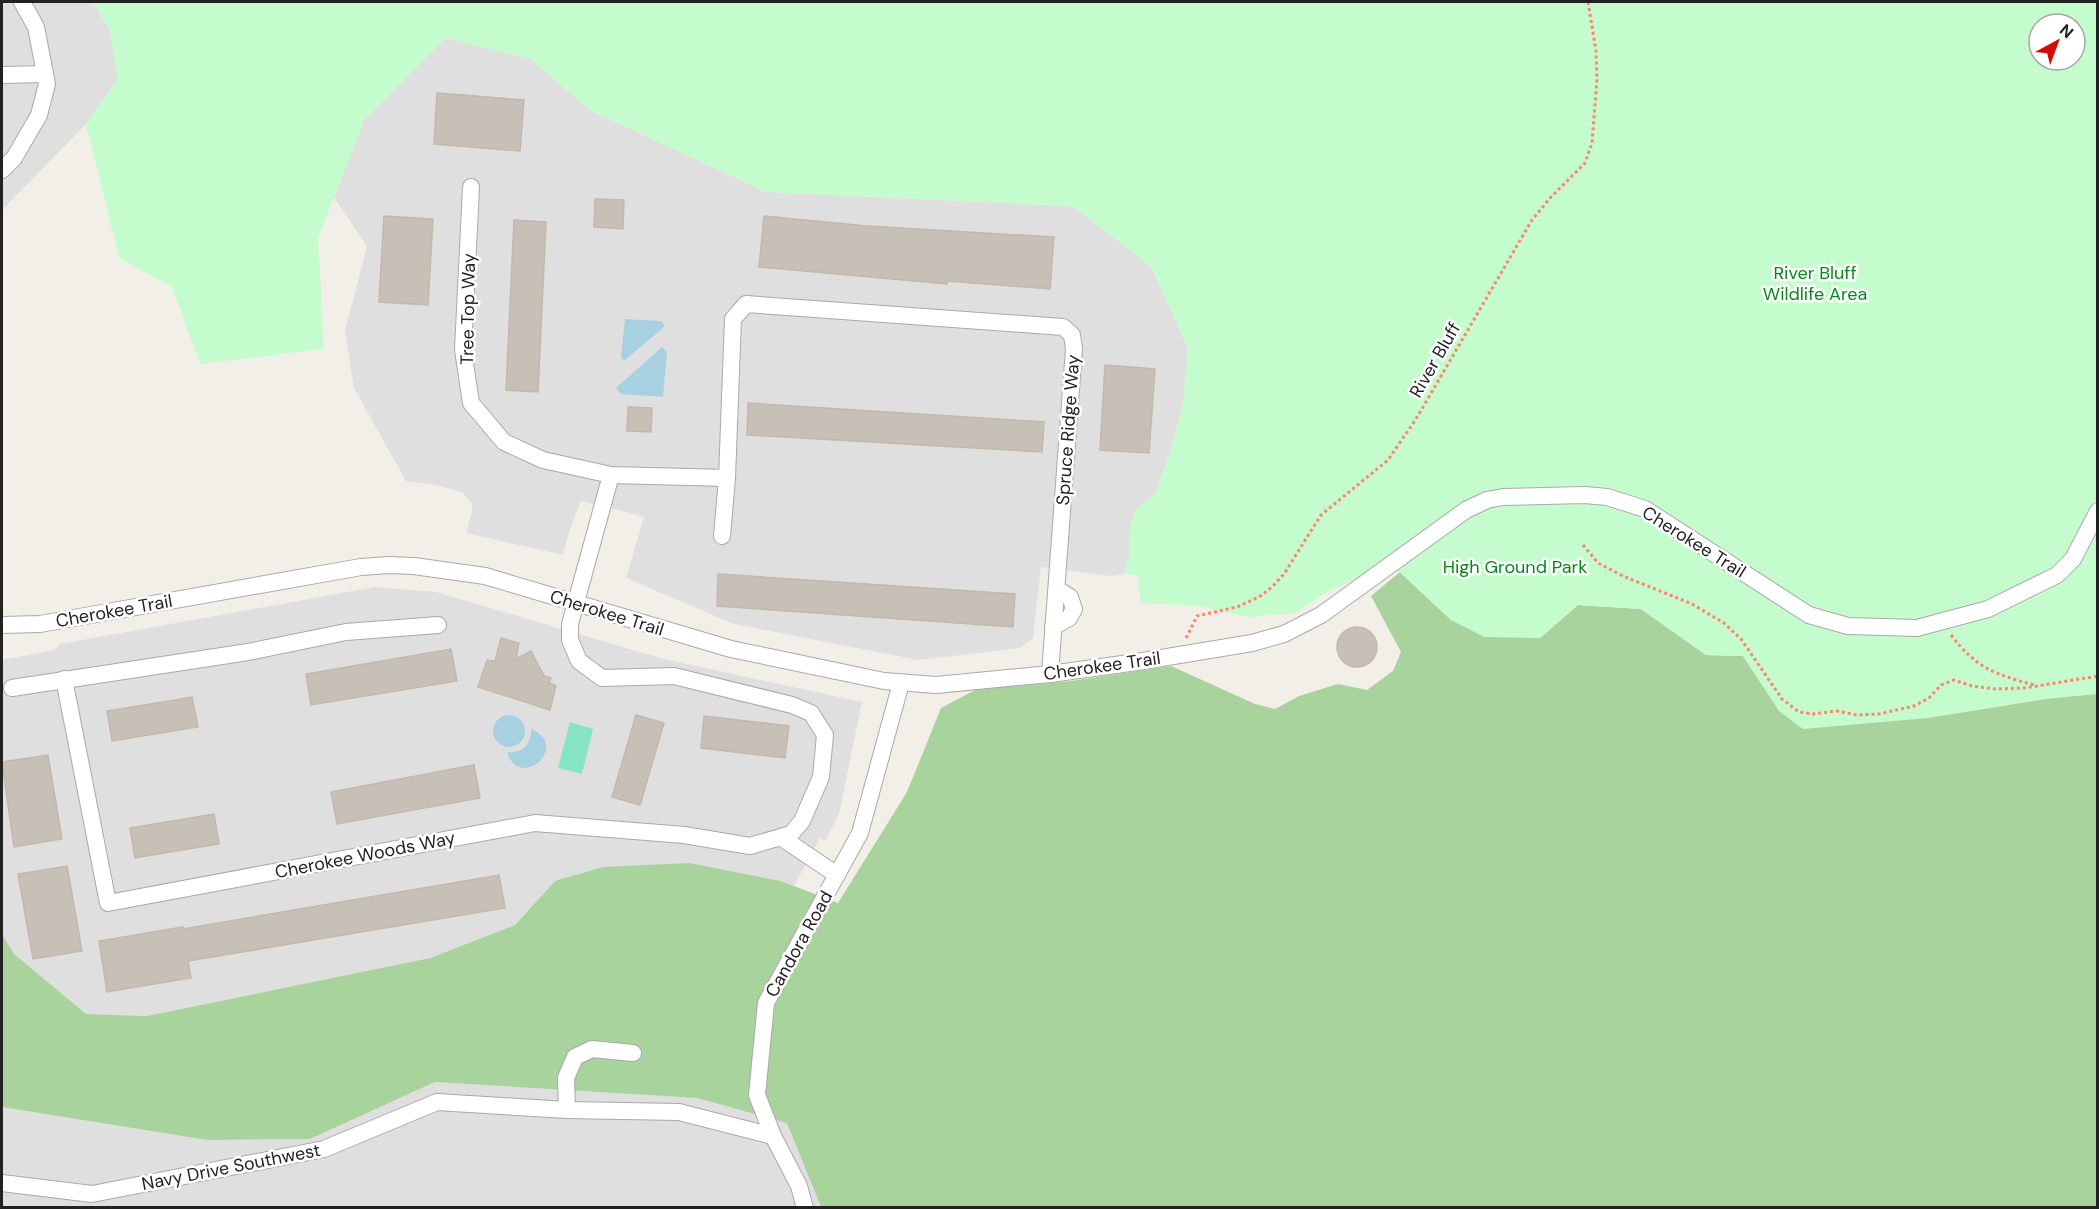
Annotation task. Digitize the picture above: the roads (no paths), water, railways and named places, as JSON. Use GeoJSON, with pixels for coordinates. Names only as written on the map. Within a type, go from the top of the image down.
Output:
{"type":"FeatureCollection","features":[{"type":"Feature","properties":{"kind":"street"},"geometry":{"type":"LineString","coordinates":[[2,171],[14,158],[39,115],[46,84],[36,27],[22,2]]}},
{"type":"Feature","properties":{"kind":"street"},"geometry":{"type":"LineString","coordinates":[[2,75],[45,74]]}},
{"type":"Feature","properties":{"kind":"street","name":"Tree Top Way"},"geometry":{"type":"LineString","coordinates":[[471,187],[463,350],[471,403],[504,442],[543,460],[611,475],[727,478]]}},
{"type":"Feature","properties":{"kind":"street","name":"Spruce Ridge Way"},"geometry":{"type":"LineString","coordinates":[[727,478],[733,319],[746,304],[1064,327],[1072,335],[1074,349],[1050,674]]}},
{"type":"Feature","properties":{"kind":"street"},"geometry":{"type":"LineString","coordinates":[[611,475],[570,624],[570,640],[579,661],[602,678],[674,676],[792,705],[811,713],[825,735],[821,777],[802,821],[791,834],[783,838],[837,875]]}},
{"type":"Feature","properties":{"kind":"street"},"geometry":{"type":"LineString","coordinates":[[722,536],[727,478]]}},
{"type":"Feature","properties":{"kind":"street","name":"Cherokee Trail"},"geometry":{"type":"LineString","coordinates":[[2,625],[40,624],[361,567],[389,565],[425,567],[485,576],[723,648],[901,683],[936,685],[1050,674],[1252,643],[1299,627],[1321,615],[1466,510],[1503,497],[1585,495],[1607,497],[1645,509],[1809,615],[1848,626],[1917,628],[1988,609],[2057,575],[2073,559],[2097,511]]}},
{"type":"Feature","properties":{"kind":"street"},"geometry":{"type":"LineString","coordinates":[[12,688],[248,652],[346,632],[438,625]]}},
{"type":"Feature","properties":{"kind":"street","name":"Cherokee Woods Way"},"geometry":{"type":"LineString","coordinates":[[64,680],[108,903],[536,823],[684,835],[750,846],[783,838]]}},
{"type":"Feature","properties":{"kind":"street","name":"Candora Road"},"geometry":{"type":"LineString","coordinates":[[805,1208],[799,1186],[773,1136],[757,1095],[766,1003],[860,833],[901,683]]}},
{"type":"Feature","properties":{"kind":"street"},"geometry":{"type":"LineString","coordinates":[[567,1110],[566,1078],[575,1057],[592,1049],[633,1053]]}},
{"type":"Feature","properties":{"kind":"street","name":"Navy Drive Southwest"},"geometry":{"type":"LineString","coordinates":[[2,1184],[92,1194],[324,1149],[437,1102],[567,1110],[679,1112],[773,1136]]}},
{"type":"Feature","properties":{"kind":"water"},"geometry":{"type":"Polygon","coordinates":[[[625,319],[661,321],[665,326],[624,361],[621,357],[625,319]]]}},
{"type":"Feature","properties":{"kind":"water"},"geometry":{"type":"Polygon","coordinates":[[[662,347],[667,352],[663,397],[621,394],[616,388],[662,347]]]}},
{"type":"Feature","properties":{"kind":"water"},"geometry":{"type":"Polygon","coordinates":[[[509,715],[520,720],[525,731],[520,742],[509,747],[498,742],[493,731],[498,720],[509,715]]]}},
{"type":"Feature","properties":{"kind":"water"},"geometry":{"type":"Polygon","coordinates":[[[531,729],[542,737],[546,745],[545,754],[531,767],[522,768],[513,763],[507,752],[522,749],[530,739],[531,729]]]}},
{"type":"Feature","properties":{"kind":"park label","name":"River Bluff Wildlife Area"},"geometry":{"type":"Point","coordinates":[1815,283]}},
{"type":"Feature","properties":{"kind":"park label","name":"High Ground Park"},"geometry":{"type":"Point","coordinates":[1515,567]}}]}
